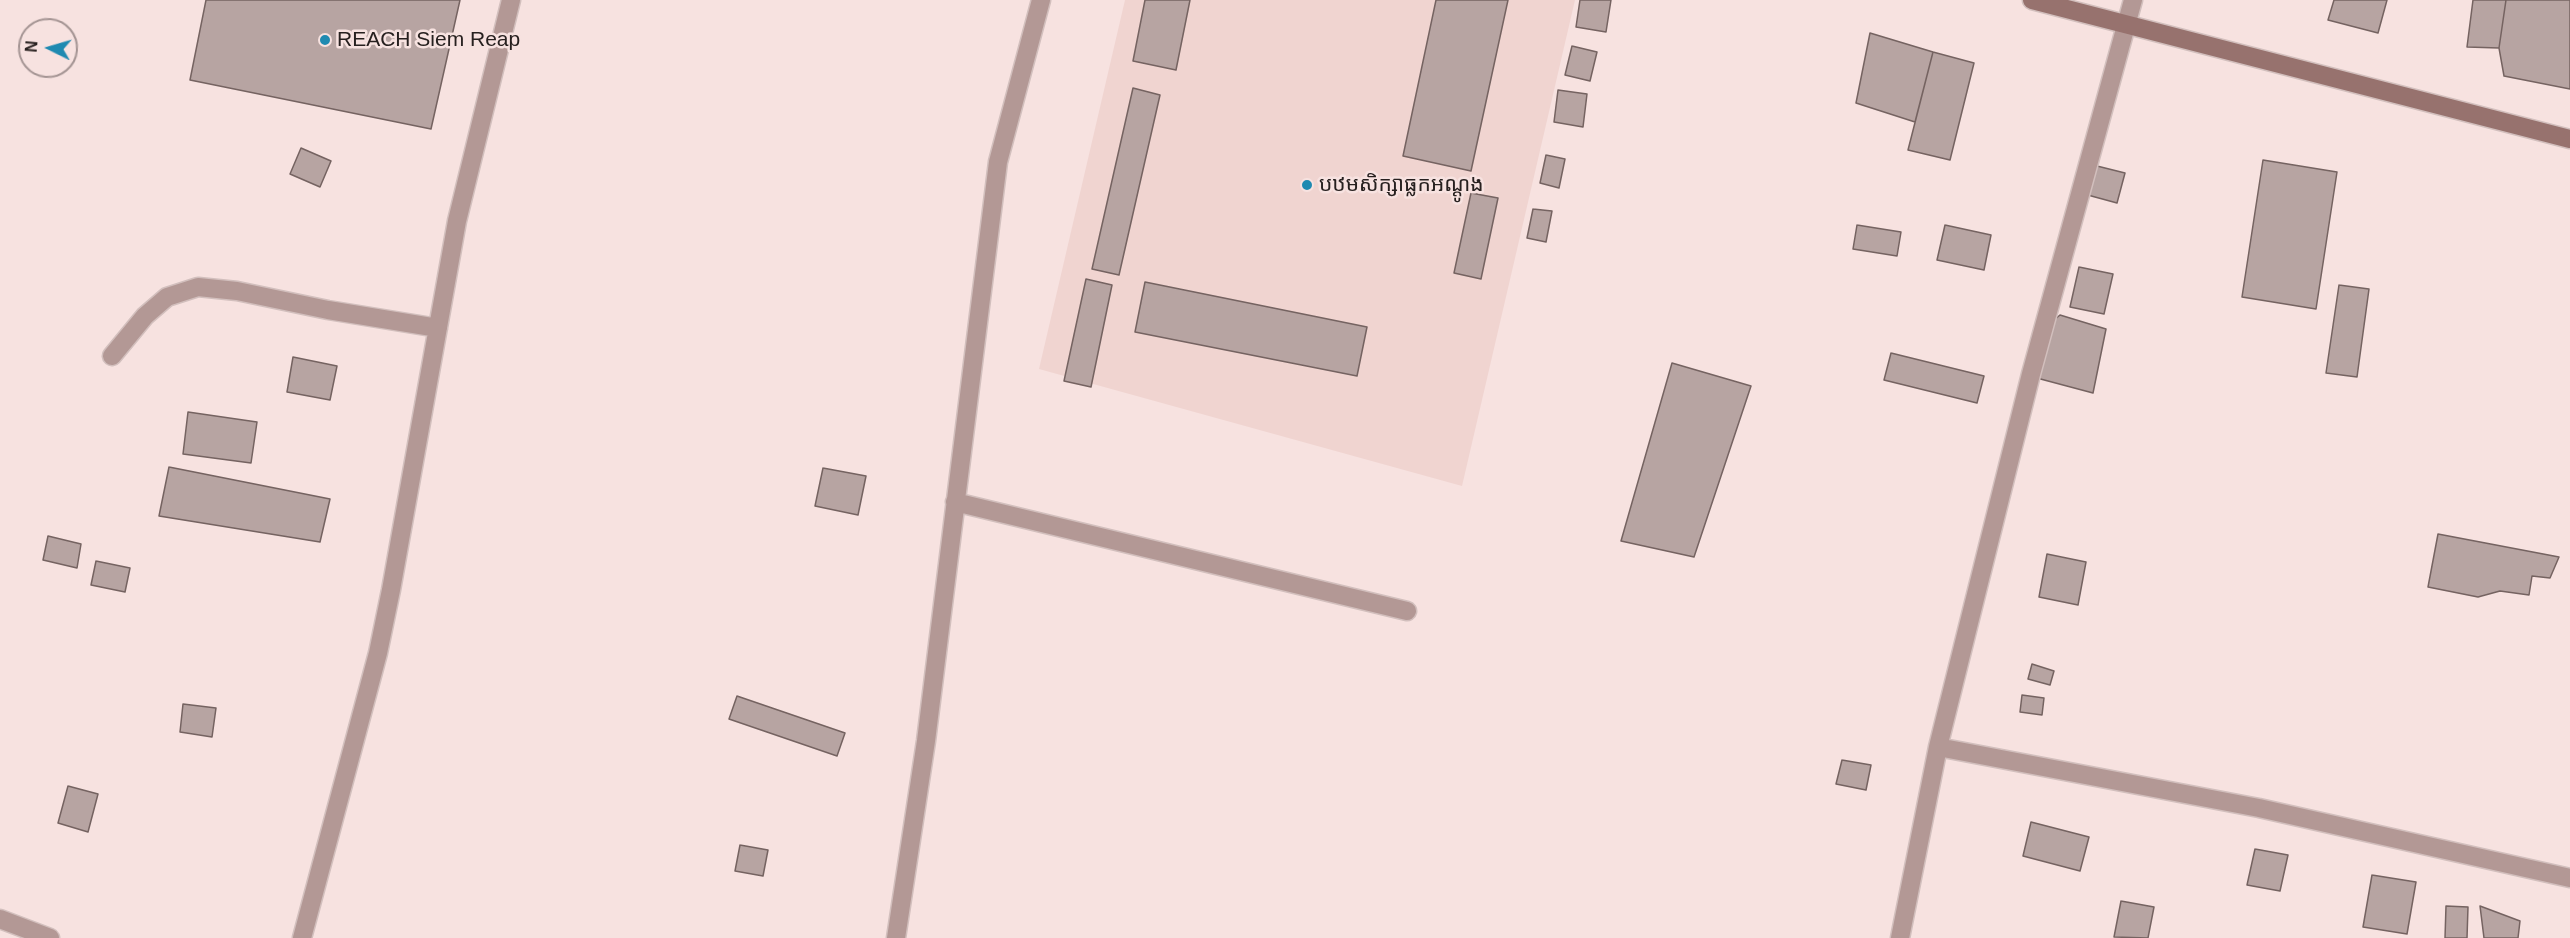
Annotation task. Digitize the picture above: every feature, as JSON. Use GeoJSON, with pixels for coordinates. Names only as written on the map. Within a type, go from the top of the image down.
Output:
{"type":"FeatureCollection","features":[{"type":"Feature","properties":{"kind":"street"},"geometry":{"type":"LineString","coordinates":[[302,938],[378,653],[459,210],[511,0]]}},
{"type":"Feature","properties":{"kind":"street"},"geometry":{"type":"LineString","coordinates":[[896,938],[926,741],[998,162],[1041,0]]}},
{"type":"Feature","properties":{"kind":"street"},"geometry":{"type":"LineString","coordinates":[[2032,0],[2570,139]]}},
{"type":"Feature","properties":{"kind":"street"},"geometry":{"type":"LineString","coordinates":[[1900,938],[1938,747],[2031,374],[2133,0]]}},
{"type":"Feature","properties":{"kind":"street"},"geometry":{"type":"LineString","coordinates":[[112,356],[146,315],[167,297],[198,287],[237,291],[328,310],[438,328]]}},
{"type":"Feature","properties":{"kind":"street"},"geometry":{"type":"LineString","coordinates":[[955,502],[1407,611]]}},
{"type":"Feature","properties":{"kind":"street"},"geometry":{"type":"LineString","coordinates":[[1938,747],[2259,808],[2570,878]]}},
{"type":"Feature","properties":{"kind":"street"},"geometry":{"type":"LineString","coordinates":[[0,919],[50,938]]}},
{"type":"Feature","properties":{"kind":"shaded area","name":"បឋមសិក្សាធ្លកអណ្តូង"},"geometry":{"type":"Polygon","coordinates":[[[1125,0],[1575,0],[1462,486],[1039,369],[1125,0]]]}},
{"type":"Feature","properties":{"kind":"building","name":"REACH Siem Reap"},"geometry":{"type":"Polygon","coordinates":[[[206,0],[460,0],[431,129],[190,80],[206,0]]]}},
{"type":"Feature","properties":{"kind":"building"},"geometry":{"type":"Polygon","coordinates":[[[1145,0],[1190,0],[1176,70],[1133,61],[1145,0]]]}},
{"type":"Feature","properties":{"kind":"building"},"geometry":{"type":"Polygon","coordinates":[[[1436,0],[1508,0],[1471,171],[1403,156],[1436,0]]]}},
{"type":"Feature","properties":{"kind":"building"},"geometry":{"type":"Polygon","coordinates":[[[1580,0],[1611,0],[1606,32],[1576,27],[1580,0]]]}},
{"type":"Feature","properties":{"kind":"building"},"geometry":{"type":"Polygon","coordinates":[[[2334,0],[2387,0],[2378,33],[2328,20],[2334,0]]]}},
{"type":"Feature","properties":{"kind":"building"},"geometry":{"type":"Polygon","coordinates":[[[2473,0],[2506,0],[2499,48],[2467,47],[2473,0]]]}},
{"type":"Feature","properties":{"kind":"building"},"geometry":{"type":"Polygon","coordinates":[[[2506,0],[2570,0],[2570,89],[2504,76],[2499,48],[2506,0]]]}},
{"type":"Feature","properties":{"kind":"building"},"geometry":{"type":"Polygon","coordinates":[[[1870,33],[1933,52],[1915,122],[1856,103],[1870,33]]]}},
{"type":"Feature","properties":{"kind":"building"},"geometry":{"type":"Polygon","coordinates":[[[1572,46],[1597,52],[1590,81],[1565,75],[1572,46]]]}},
{"type":"Feature","properties":{"kind":"building"},"geometry":{"type":"Polygon","coordinates":[[[1933,52],[1974,63],[1950,160],[1908,150],[1933,52]]]}},
{"type":"Feature","properties":{"kind":"building"},"geometry":{"type":"Polygon","coordinates":[[[1133,88],[1160,95],[1119,275],[1092,269],[1133,88]]]}},
{"type":"Feature","properties":{"kind":"building"},"geometry":{"type":"Polygon","coordinates":[[[1558,90],[1587,94],[1583,127],[1554,122],[1558,90]]]}},
{"type":"Feature","properties":{"kind":"building"},"geometry":{"type":"Polygon","coordinates":[[[301,148],[331,161],[320,187],[290,174],[301,148]]]}},
{"type":"Feature","properties":{"kind":"building"},"geometry":{"type":"Polygon","coordinates":[[[1546,155],[1565,159],[1559,188],[1540,183],[1546,155]]]}},
{"type":"Feature","properties":{"kind":"building"},"geometry":{"type":"Polygon","coordinates":[[[2263,160],[2337,172],[2316,309],[2242,297],[2263,160]]]}},
{"type":"Feature","properties":{"kind":"building"},"geometry":{"type":"Polygon","coordinates":[[[2093,165],[2125,173],[2117,203],[2084,194],[2093,165]]]}},
{"type":"Feature","properties":{"kind":"building"},"geometry":{"type":"Polygon","coordinates":[[[1471,193],[1498,198],[1481,279],[1454,273],[1471,193]]]}},
{"type":"Feature","properties":{"kind":"building"},"geometry":{"type":"Polygon","coordinates":[[[1533,209],[1552,211],[1546,242],[1527,238],[1533,209]]]}},
{"type":"Feature","properties":{"kind":"building"},"geometry":{"type":"Polygon","coordinates":[[[1857,225],[1901,232],[1897,256],[1853,249],[1857,225]]]}},
{"type":"Feature","properties":{"kind":"building"},"geometry":{"type":"Polygon","coordinates":[[[1945,225],[1991,235],[1984,270],[1937,260],[1945,225]]]}},
{"type":"Feature","properties":{"kind":"building"},"geometry":{"type":"Polygon","coordinates":[[[2079,267],[2113,274],[2104,314],[2070,307],[2079,267]]]}},
{"type":"Feature","properties":{"kind":"building"},"geometry":{"type":"Polygon","coordinates":[[[1086,279],[1112,285],[1091,387],[1064,381],[1086,279]]]}},
{"type":"Feature","properties":{"kind":"building"},"geometry":{"type":"Polygon","coordinates":[[[1145,282],[1367,327],[1357,376],[1135,332],[1145,282]]]}},
{"type":"Feature","properties":{"kind":"building"},"geometry":{"type":"Polygon","coordinates":[[[2339,285],[2369,289],[2357,377],[2326,373],[2339,285]]]}},
{"type":"Feature","properties":{"kind":"building"},"geometry":{"type":"Polygon","coordinates":[[[2060,315],[2106,329],[2093,393],[2033,377],[2047,326],[2060,315]]]}},
{"type":"Feature","properties":{"kind":"building"},"geometry":{"type":"Polygon","coordinates":[[[1891,353],[1984,376],[1977,403],[1884,380],[1891,353]]]}},
{"type":"Feature","properties":{"kind":"building"},"geometry":{"type":"Polygon","coordinates":[[[293,357],[337,366],[330,400],[287,392],[293,357]]]}},
{"type":"Feature","properties":{"kind":"building"},"geometry":{"type":"Polygon","coordinates":[[[1672,363],[1751,386],[1694,557],[1621,541],[1672,363]]]}},
{"type":"Feature","properties":{"kind":"building"},"geometry":{"type":"Polygon","coordinates":[[[188,412],[257,422],[251,463],[183,454],[188,412]]]}},
{"type":"Feature","properties":{"kind":"building"},"geometry":{"type":"Polygon","coordinates":[[[169,467],[330,499],[320,542],[159,516],[169,467]]]}},
{"type":"Feature","properties":{"kind":"building"},"geometry":{"type":"Polygon","coordinates":[[[823,468],[866,476],[858,515],[815,506],[823,468]]]}},
{"type":"Feature","properties":{"kind":"building"},"geometry":{"type":"Polygon","coordinates":[[[2438,534],[2559,557],[2550,578],[2532,576],[2529,595],[2500,591],[2478,597],[2428,587],[2438,534]]]}},
{"type":"Feature","properties":{"kind":"building"},"geometry":{"type":"Polygon","coordinates":[[[48,536],[81,544],[77,568],[43,560],[48,536]]]}},
{"type":"Feature","properties":{"kind":"building"},"geometry":{"type":"Polygon","coordinates":[[[2047,554],[2086,562],[2078,605],[2039,597],[2047,554]]]}},
{"type":"Feature","properties":{"kind":"building"},"geometry":{"type":"Polygon","coordinates":[[[96,561],[130,568],[125,592],[91,585],[96,561]]]}},
{"type":"Feature","properties":{"kind":"building"},"geometry":{"type":"Polygon","coordinates":[[[2032,664],[2054,671],[2050,685],[2028,679],[2032,664]]]}},
{"type":"Feature","properties":{"kind":"building"},"geometry":{"type":"Polygon","coordinates":[[[2022,695],[2044,698],[2042,715],[2020,712],[2022,695]]]}},
{"type":"Feature","properties":{"kind":"building"},"geometry":{"type":"Polygon","coordinates":[[[737,696],[845,733],[837,756],[729,719],[737,696]]]}},
{"type":"Feature","properties":{"kind":"building"},"geometry":{"type":"Polygon","coordinates":[[[183,704],[216,708],[212,737],[180,732],[183,704]]]}},
{"type":"Feature","properties":{"kind":"building"},"geometry":{"type":"Polygon","coordinates":[[[1842,760],[1871,765],[1866,790],[1836,784],[1842,760]]]}},
{"type":"Feature","properties":{"kind":"building"},"geometry":{"type":"Polygon","coordinates":[[[68,786],[98,794],[88,832],[58,823],[68,786]]]}},
{"type":"Feature","properties":{"kind":"building"},"geometry":{"type":"Polygon","coordinates":[[[2031,822],[2089,837],[2080,871],[2023,856],[2031,822]]]}},
{"type":"Feature","properties":{"kind":"building"},"geometry":{"type":"Polygon","coordinates":[[[740,845],[768,850],[763,876],[735,871],[740,845]]]}},
{"type":"Feature","properties":{"kind":"building"},"geometry":{"type":"Polygon","coordinates":[[[2255,849],[2288,855],[2280,891],[2247,885],[2255,849]]]}},
{"type":"Feature","properties":{"kind":"building"},"geometry":{"type":"Polygon","coordinates":[[[2372,875],[2416,882],[2407,934],[2363,927],[2372,875]]]}},
{"type":"Feature","properties":{"kind":"building"},"geometry":{"type":"Polygon","coordinates":[[[2121,901],[2154,907],[2148,938],[2114,937],[2121,901]]]}},
{"type":"Feature","properties":{"kind":"building"},"geometry":{"type":"Polygon","coordinates":[[[2446,906],[2468,907],[2467,938],[2445,938],[2446,906]]]}},
{"type":"Feature","properties":{"kind":"building"},"geometry":{"type":"Polygon","coordinates":[[[2480,906],[2520,921],[2518,938],[2484,938],[2480,906]]]}},
{"type":"Feature","properties":{"kind":"place","name":"REACH Siem Reap"},"geometry":{"type":"Point","coordinates":[325,40]}},
{"type":"Feature","properties":{"kind":"place","name":"បឋមសិក្សាធ្លកអណ្តូង"},"geometry":{"type":"Point","coordinates":[1307,185]}}]}
